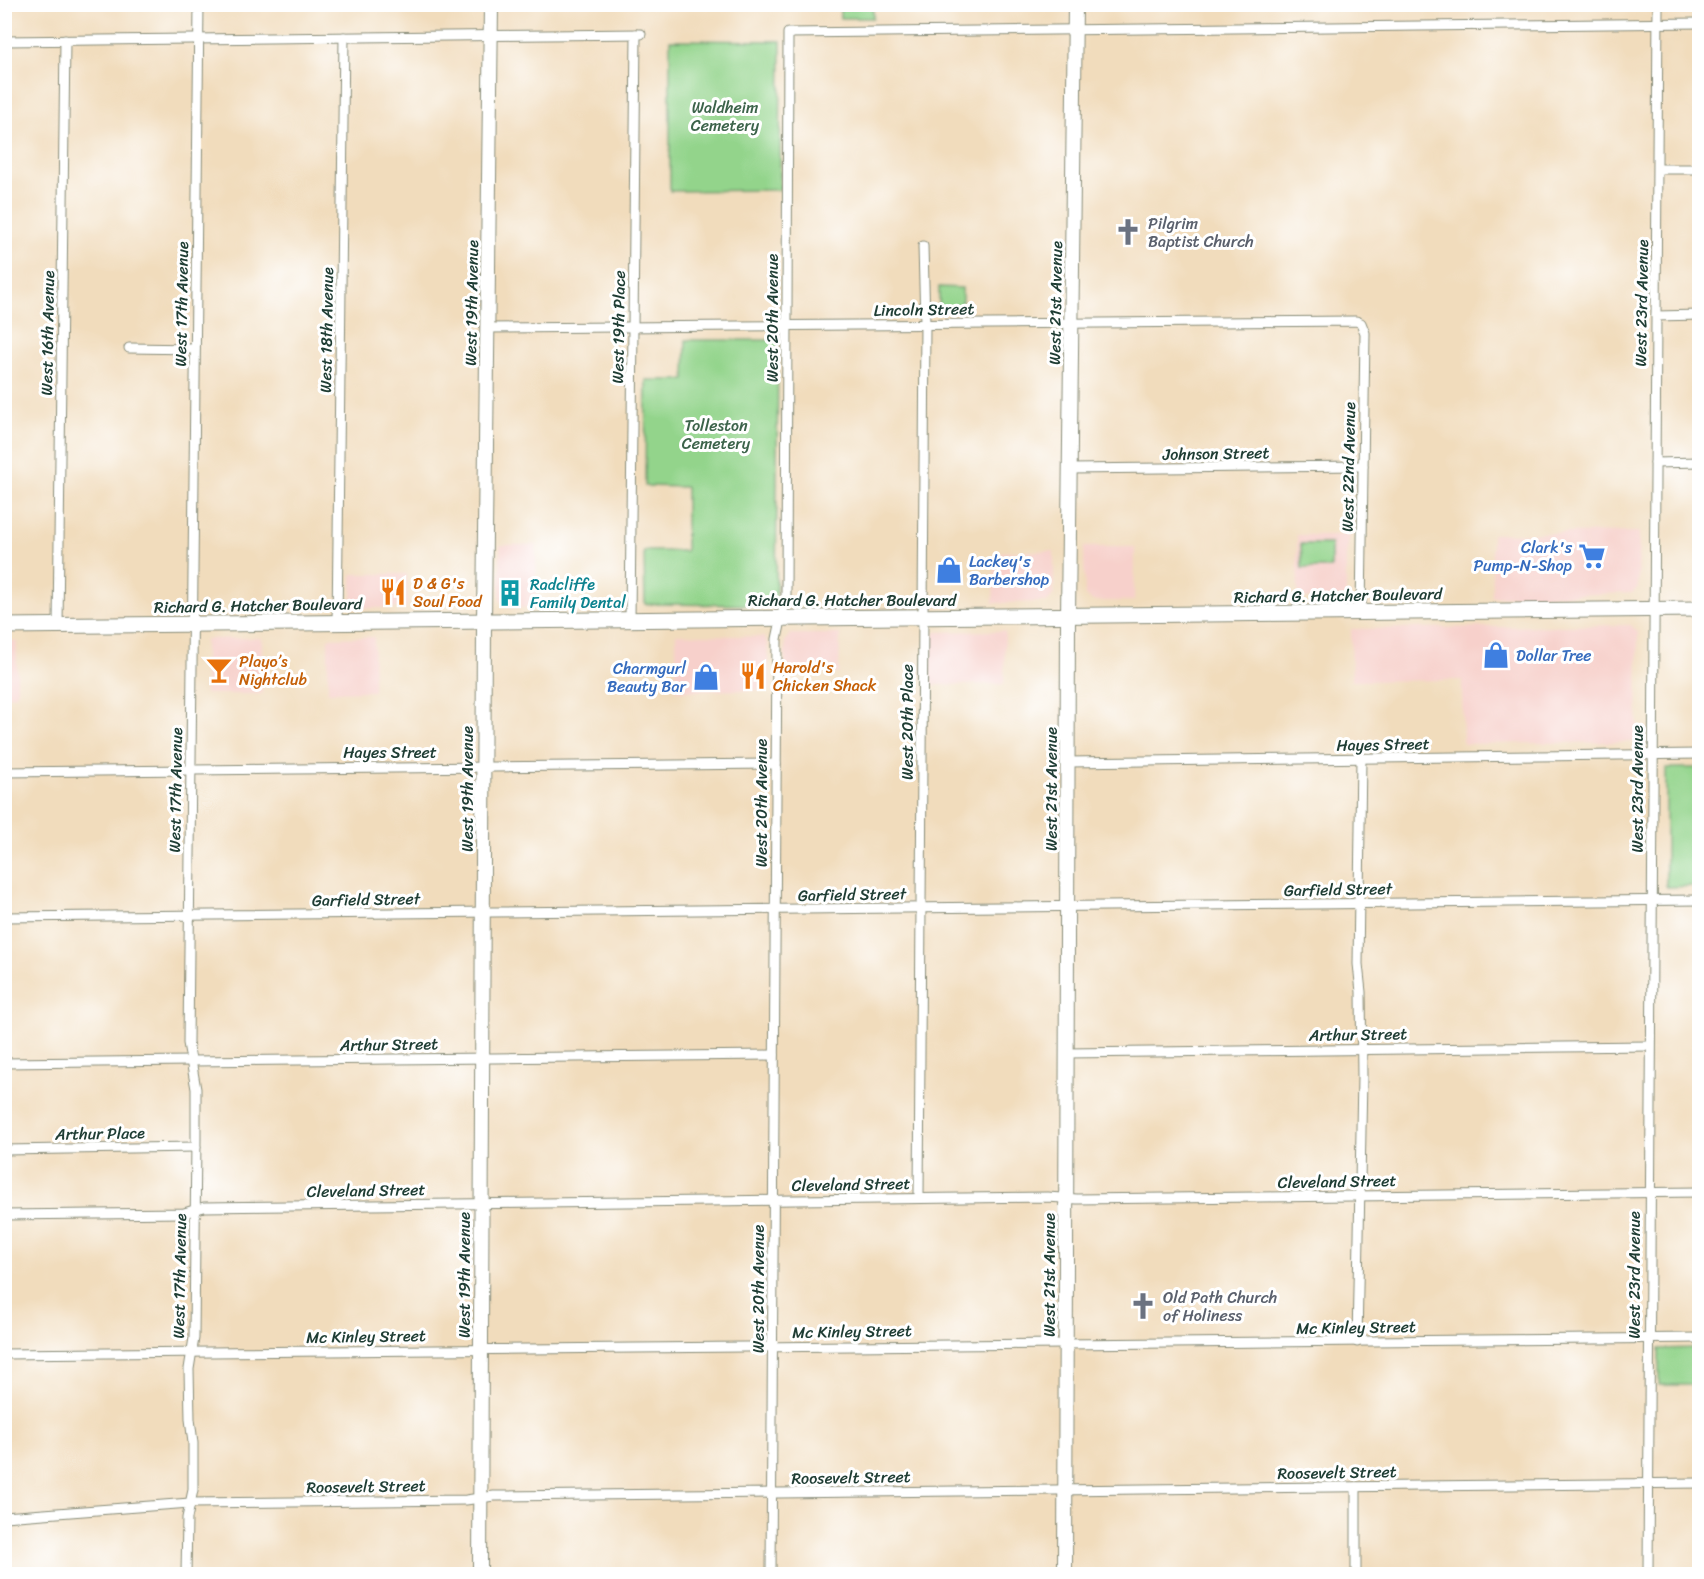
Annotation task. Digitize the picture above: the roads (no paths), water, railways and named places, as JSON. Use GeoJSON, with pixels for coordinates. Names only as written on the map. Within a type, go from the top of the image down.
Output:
{"type":"FeatureCollection","features":[{"type":"Feature","properties":{"kind":"main road","name":"Richard G. Hatcher Boulevard"},"geometry":{"type":"LineString","coordinates":[[4,626],[1700,609]]}},
{"type":"Feature","properties":{"kind":"street","name":"West 17th Avenue"},"geometry":{"type":"LineString","coordinates":[[186,1575],[187,1518],[193,1443],[189,1369],[194,1338],[196,1147],[196,1089],[188,1043],[199,4]]}},
{"type":"Feature","properties":{"kind":"street","name":"West 19th Avenue"},"geometry":{"type":"LineString","coordinates":[[480,1575],[484,621],[491,4]]}},
{"type":"Feature","properties":{"kind":"street","name":"West 21st Avenue"},"geometry":{"type":"LineString","coordinates":[[1065,1575],[1068,616],[1075,4]]}},
{"type":"Feature","properties":{"kind":"street","name":"West 23rd Avenue"},"geometry":{"type":"LineString","coordinates":[[1648,1575],[1654,463],[1660,23],[1658,4]]}},
{"type":"Feature","properties":{"kind":"street"},"geometry":{"type":"LineString","coordinates":[[1075,30],[1700,23]]}},
{"type":"Feature","properties":{"kind":"street","name":"West 20th Avenue"},"geometry":{"type":"LineString","coordinates":[[771,1575],[777,639],[786,597],[788,33],[1075,30]]}},
{"type":"Feature","properties":{"kind":"street","name":"West 19th Place"},"geometry":{"type":"LineString","coordinates":[[491,36],[638,34],[632,327],[630,620]]}},
{"type":"Feature","properties":{"kind":"street"},"geometry":{"type":"LineString","coordinates":[[4,41],[491,36]]}},
{"type":"Feature","properties":{"kind":"street","name":"West 18th Avenue"},"geometry":{"type":"LineString","coordinates":[[338,622],[344,37]]}},
{"type":"Feature","properties":{"kind":"street","name":"West 16th Avenue"},"geometry":{"type":"LineString","coordinates":[[58,625],[64,40]]}},
{"type":"Feature","properties":{"kind":"street"},"geometry":{"type":"LineString","coordinates":[[1658,169],[1700,169]]}},
{"type":"Feature","properties":{"kind":"street","name":"West 20th Place"},"geometry":{"type":"LineString","coordinates":[[919,1197],[926,323],[923,246]]}},
{"type":"Feature","properties":{"kind":"street"},"geometry":{"type":"LineString","coordinates":[[1656,316],[1700,315]]}},
{"type":"Feature","properties":{"kind":"street","name":"Lincoln Street"},"geometry":{"type":"LineString","coordinates":[[487,328],[1350,320],[1361,323]]}},
{"type":"Feature","properties":{"kind":"street","name":"West 22nd Avenue"},"geometry":{"type":"LineString","coordinates":[[1361,323],[1365,333],[1361,612]]}},
{"type":"Feature","properties":{"kind":"street"},"geometry":{"type":"LineString","coordinates":[[129,348],[195,349]]}},
{"type":"Feature","properties":{"kind":"street"},"geometry":{"type":"LineString","coordinates":[[1654,463],[1700,462]]}},
{"type":"Feature","properties":{"kind":"street","name":"Johnson Street"},"geometry":{"type":"LineString","coordinates":[[1070,469],[1363,466]]}},
{"type":"Feature","properties":{"kind":"street","name":"Hayes Street"},"geometry":{"type":"LineString","coordinates":[[1068,762],[1700,754]]}},
{"type":"Feature","properties":{"kind":"street"},"geometry":{"type":"LineString","coordinates":[[1357,1342],[1361,1049],[1359,904],[1361,759]]}},
{"type":"Feature","properties":{"kind":"street","name":"Hayes Street"},"geometry":{"type":"LineString","coordinates":[[4,772],[191,768],[776,764]]}},
{"type":"Feature","properties":{"kind":"street","name":"Garfield Street"},"geometry":{"type":"LineString","coordinates":[[4,918],[1700,900]]}},
{"type":"Feature","properties":{"kind":"street","name":"Arthur Street"},"geometry":{"type":"LineString","coordinates":[[1066,1053],[1650,1046]]}},
{"type":"Feature","properties":{"kind":"street","name":"Arthur Street"},"geometry":{"type":"LineString","coordinates":[[4,1063],[774,1055]]}},
{"type":"Feature","properties":{"kind":"street","name":"Arthur Place"},"geometry":{"type":"LineString","coordinates":[[4,1150],[196,1147]]}},
{"type":"Feature","properties":{"kind":"street","name":"Cleveland Street"},"geometry":{"type":"LineString","coordinates":[[4,1215],[184,1213],[195,1209],[919,1197],[1066,1198],[1700,1192]]}},
{"type":"Feature","properties":{"kind":"street","name":"Mc Kinley Street"},"geometry":{"type":"LineString","coordinates":[[4,1354],[1700,1338]]}},
{"type":"Feature","properties":{"kind":"street","name":"Roosevelt Street"},"geometry":{"type":"LineString","coordinates":[[4,1517],[190,1503],[772,1493],[1700,1483]]}},
{"type":"Feature","properties":{"kind":"street"},"geometry":{"type":"LineString","coordinates":[[1356,1487],[1356,1575]]}},
{"type":"Feature","properties":{"kind":"place","name":"Pilgrim Baptist Church"},"geometry":{"type":"Point","coordinates":[1128,232]}},
{"type":"Feature","properties":{"kind":"place","name":"Clark's Pump-N-Shop"},"geometry":{"type":"Point","coordinates":[1592,556]}},
{"type":"Feature","properties":{"kind":"place","name":"Lackey's Barbershop"},"geometry":{"type":"Point","coordinates":[949,570]}},
{"type":"Feature","properties":{"kind":"place","name":"D & G's Soul Food"},"geometry":{"type":"Point","coordinates":[393,592]}},
{"type":"Feature","properties":{"kind":"place","name":"Radcliffe Family Dental"},"geometry":{"type":"Point","coordinates":[510,593]}},
{"type":"Feature","properties":{"kind":"place","name":"Dollar Tree"},"geometry":{"type":"Point","coordinates":[1496,655]}},
{"type":"Feature","properties":{"kind":"place","name":"Playo’s Nightclub"},"geometry":{"type":"Point","coordinates":[219,670]}},
{"type":"Feature","properties":{"kind":"place","name":"Harold's Chicken Shack"},"geometry":{"type":"Point","coordinates":[753,676]}},
{"type":"Feature","properties":{"kind":"place","name":"Charmgurl Beauty Bar"},"geometry":{"type":"Point","coordinates":[706,677]}},
{"type":"Feature","properties":{"kind":"place","name":"Old Path Church of Holiness"},"geometry":{"type":"Point","coordinates":[1143,1306]}},
{"type":"Feature","properties":{"kind":"park label","name":"Waldheim Cemetery"},"geometry":{"type":"Point","coordinates":[725,116]}},
{"type":"Feature","properties":{"kind":"park label","name":"Tolleston Cemetery"},"geometry":{"type":"Point","coordinates":[716,434]}}]}
